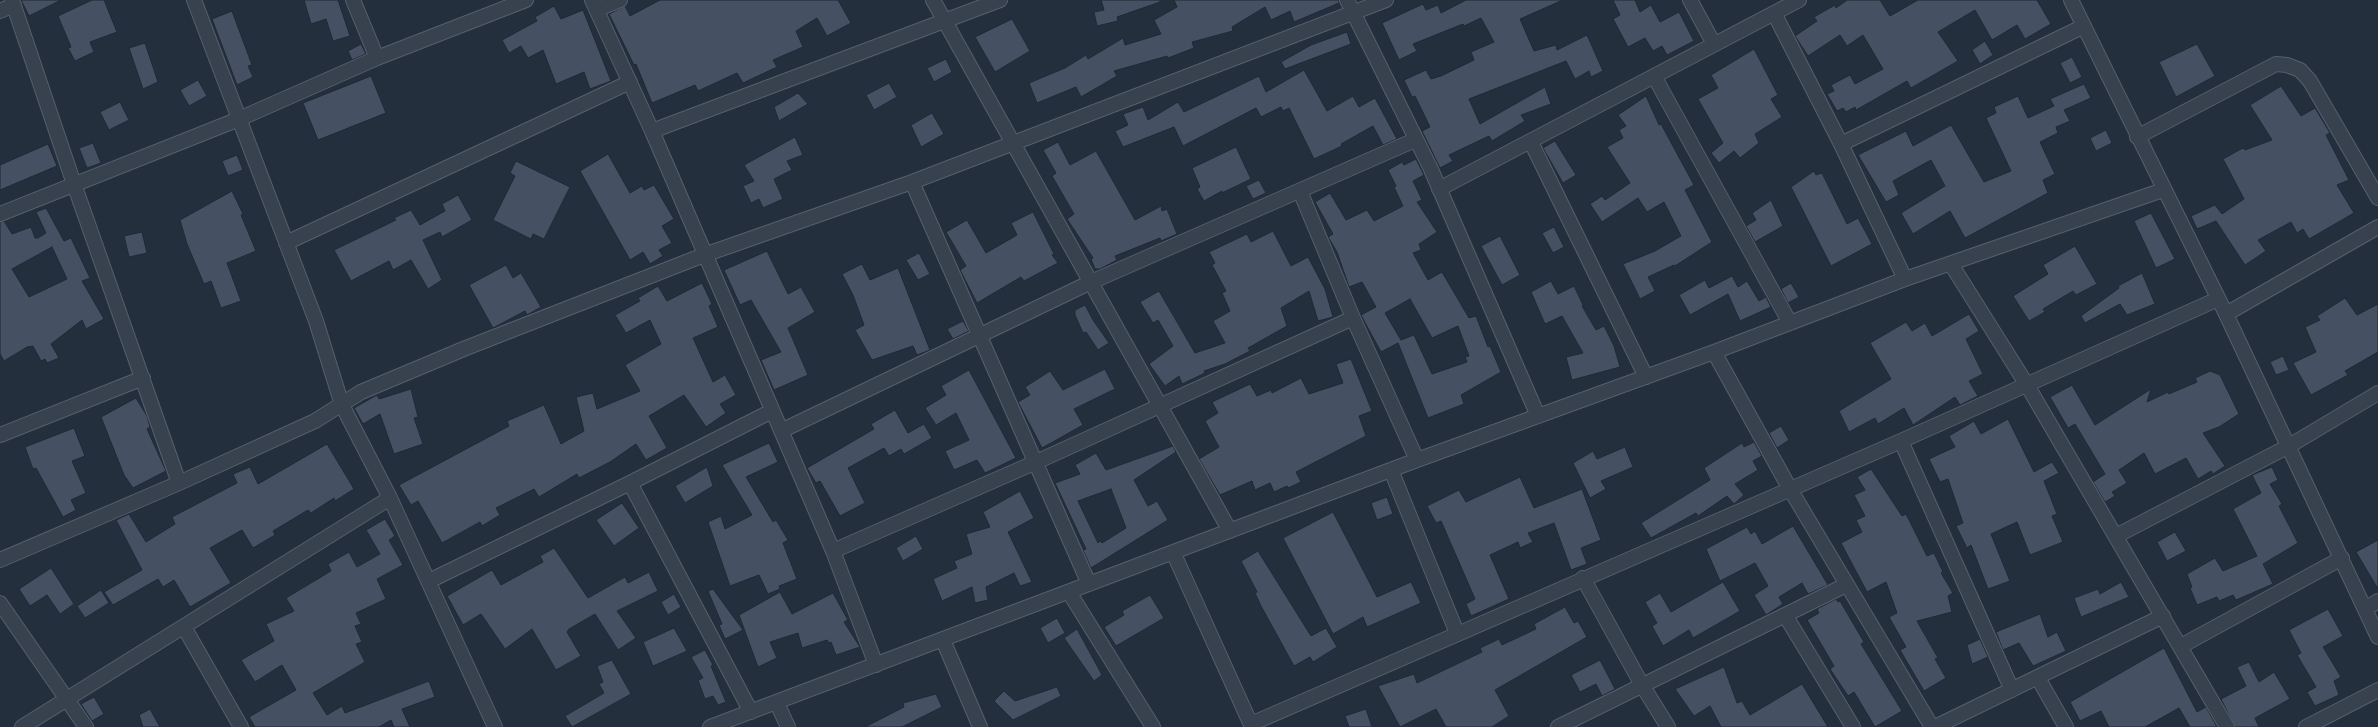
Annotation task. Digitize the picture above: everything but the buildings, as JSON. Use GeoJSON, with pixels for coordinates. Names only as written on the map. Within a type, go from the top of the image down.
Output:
{"type":"FeatureCollection","features":[{"type":"Feature","properties":{"kind":"street"},"geometry":{"type":"LineString","coordinates":[[194,0],[316,321],[342,405],[390,498],[495,727]]}},
{"type":"Feature","properties":{"kind":"street"},"geometry":{"type":"LineString","coordinates":[[352,0],[377,58]]}},
{"type":"Feature","properties":{"kind":"street"},"geometry":{"type":"LineString","coordinates":[[0,214],[238,119],[377,58],[526,0]]}},
{"type":"Feature","properties":{"kind":"street"},"geometry":{"type":"LineString","coordinates":[[620,0],[595,4],[652,131],[704,255],[781,431],[832,551],[876,665]]}},
{"type":"Feature","properties":{"kind":"street"},"geometry":{"type":"LineString","coordinates":[[933,0],[1230,531]]}},
{"type":"Feature","properties":{"kind":"street"},"geometry":{"type":"LineString","coordinates":[[652,131],[1000,0]]}},
{"type":"Feature","properties":{"kind":"street"},"geometry":{"type":"LineString","coordinates":[[0,560],[180,483],[315,421],[361,392],[466,348],[704,255],[912,182],[1014,143],[1350,6],[1386,0]]}},
{"type":"Feature","properties":{"kind":"street"},"geometry":{"type":"LineString","coordinates":[[1690,0],[1714,44]]}},
{"type":"Feature","properties":{"kind":"street"},"geometry":{"type":"LineString","coordinates":[[1439,189],[1799,0]]}},
{"type":"Feature","properties":{"kind":"street"},"geometry":{"type":"LineString","coordinates":[[2071,0],[2137,137],[2226,314],[2378,637]]}},
{"type":"Feature","properties":{"kind":"street"},"geometry":{"type":"LineString","coordinates":[[0,11],[13,2],[74,184],[180,483]]}},
{"type":"Feature","properties":{"kind":"street"},"geometry":{"type":"LineString","coordinates":[[1350,6],[1439,189],[1538,416]]}},
{"type":"Feature","properties":{"kind":"street"},"geometry":{"type":"LineString","coordinates":[[1774,13],[1841,144],[1905,279]]}},
{"type":"Feature","properties":{"kind":"street"},"geometry":{"type":"LineString","coordinates":[[1841,144],[2084,26]]}},
{"type":"Feature","properties":{"kind":"street"},"geometry":{"type":"LineString","coordinates":[[2137,137],[2276,64],[2287,65],[2300,70],[2310,81],[2378,198]]}},
{"type":"Feature","properties":{"kind":"street"},"geometry":{"type":"LineString","coordinates":[[1654,76],[1790,323]]}},
{"type":"Feature","properties":{"kind":"street"},"geometry":{"type":"LineString","coordinates":[[286,244],[630,82]]}},
{"type":"Feature","properties":{"kind":"street"},"geometry":{"type":"LineString","coordinates":[[781,431],[1091,282],[1415,140]]}},
{"type":"Feature","properties":{"kind":"street"},"geometry":{"type":"LineString","coordinates":[[1531,142],[1646,377]]}},
{"type":"Feature","properties":{"kind":"street"},"geometry":{"type":"LineString","coordinates":[[912,182],[1034,463],[1089,584]]}},
{"type":"Feature","properties":{"kind":"street"},"geometry":{"type":"LineString","coordinates":[[710,727],[777,703],[1417,460],[1714,352],[1905,279],[2164,190]]}},
{"type":"Feature","properties":{"kind":"street"},"geometry":{"type":"LineString","coordinates":[[1300,191],[1353,318],[1417,460]]}},
{"type":"Feature","properties":{"kind":"street"},"geometry":{"type":"LineString","coordinates":[[2226,314],[2378,227]]}},
{"type":"Feature","properties":{"kind":"street"},"geometry":{"type":"LineString","coordinates":[[1951,264],[2027,385],[2227,727]]}},
{"type":"Feature","properties":{"kind":"street"},"geometry":{"type":"LineString","coordinates":[[1173,552],[1252,725],[1456,633],[1901,441],[2218,299]]}},
{"type":"Feature","properties":{"kind":"street"},"geometry":{"type":"LineString","coordinates":[[832,551],[1034,463],[1159,404],[1353,318]]}},
{"type":"Feature","properties":{"kind":"street"},"geometry":{"type":"LineString","coordinates":[[1714,352],[1790,489],[1932,727]]}},
{"type":"Feature","properties":{"kind":"street"},"geometry":{"type":"LineString","coordinates":[[0,436],[143,378]]}},
{"type":"Feature","properties":{"kind":"street"},"geometry":{"type":"LineString","coordinates":[[2116,536],[2289,446],[2378,393]]}},
{"type":"Feature","properties":{"kind":"street"},"geometry":{"type":"LineString","coordinates":[[429,581],[630,483],[772,410]]}},
{"type":"Feature","properties":{"kind":"street"},"geometry":{"type":"LineString","coordinates":[[1901,441],[2012,690]]}},
{"type":"Feature","properties":{"kind":"street"},"geometry":{"type":"LineString","coordinates":[[1391,470],[1456,633]]}},
{"type":"Feature","properties":{"kind":"street"},"geometry":{"type":"LineString","coordinates":[[630,483],[751,712]]}},
{"type":"Feature","properties":{"kind":"street"},"geometry":{"type":"LineString","coordinates":[[22,727],[390,498]]}},
{"type":"Feature","properties":{"kind":"street"},"geometry":{"type":"LineString","coordinates":[[2181,646],[2342,558]]}},
{"type":"Feature","properties":{"kind":"street"},"geometry":{"type":"LineString","coordinates":[[1583,578],[1642,685],[1668,727]]}},
{"type":"Feature","properties":{"kind":"street"},"geometry":{"type":"LineString","coordinates":[[1558,727],[1846,585]]}},
{"type":"Feature","properties":{"kind":"street"},"geometry":{"type":"LineString","coordinates":[[1069,592],[1152,727]]}},
{"type":"Feature","properties":{"kind":"street"},"geometry":{"type":"LineString","coordinates":[[2365,609],[2378,601]]}},
{"type":"Feature","properties":{"kind":"street"},"geometry":{"type":"LineString","coordinates":[[0,602],[86,727]]}},
{"type":"Feature","properties":{"kind":"street"},"geometry":{"type":"LineString","coordinates":[[1785,615],[1853,727]]}},
{"type":"Feature","properties":{"kind":"street"},"geometry":{"type":"LineString","coordinates":[[1935,727],[2163,616]]}},
{"type":"Feature","properties":{"kind":"street"},"geometry":{"type":"LineString","coordinates":[[184,627],[241,727]]}},
{"type":"Feature","properties":{"kind":"street"},"geometry":{"type":"LineString","coordinates":[[943,640],[980,727]]}},
{"type":"Feature","properties":{"kind":"street"},"geometry":{"type":"LineString","coordinates":[[2038,678],[2066,727]]}},
{"type":"Feature","properties":{"kind":"street"},"geometry":{"type":"LineString","coordinates":[[2306,727],[2378,690]]}},
{"type":"Feature","properties":{"kind":"street"},"geometry":{"type":"LineString","coordinates":[[777,703],[788,727]]}}]}
